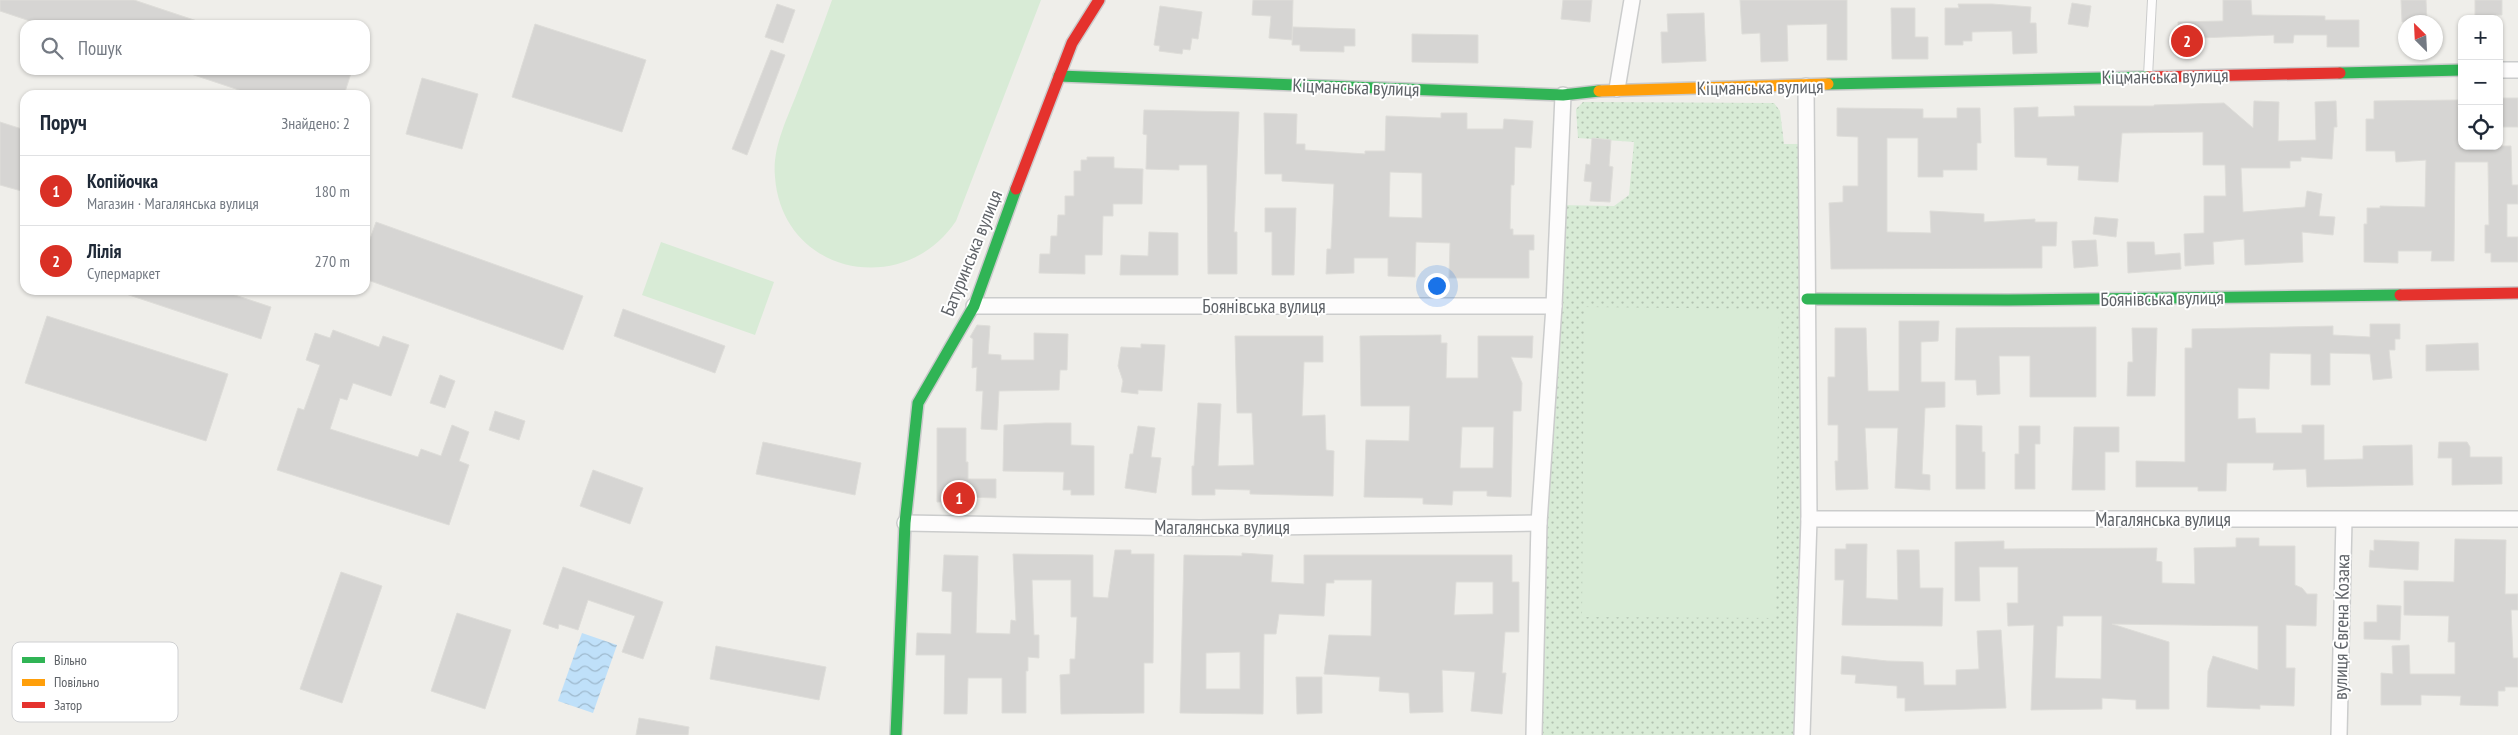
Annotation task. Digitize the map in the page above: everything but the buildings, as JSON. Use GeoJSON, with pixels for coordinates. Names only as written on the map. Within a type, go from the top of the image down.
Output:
{"type":"FeatureCollection","features":[{"type":"Feature","properties":{"kind":"street","name":"Батуринська вулиця"},"geometry":{"type":"LineString","coordinates":[[896,735],[905,523],[918,403],[974,306],[1000,229],[1072,43],[1099,0]]}},
{"type":"Feature","properties":{"kind":"street"},"geometry":{"type":"LineString","coordinates":[[1617,89],[1632,0]]}},
{"type":"Feature","properties":{"kind":"street","name":"Кіцманська вулиця"},"geometry":{"type":"LineString","coordinates":[[1059,76],[1563,95],[1617,89],[2458,70]]}},
{"type":"Feature","properties":{"kind":"street"},"geometry":{"type":"LineString","coordinates":[[2503,70],[2518,70]]}},
{"type":"Feature","properties":{"kind":"street"},"geometry":{"type":"LineString","coordinates":[[1802,735],[1809,519],[1806,86]]}},
{"type":"Feature","properties":{"kind":"street"},"geometry":{"type":"LineString","coordinates":[[1534,735],[1539,523],[1554,306],[1563,95]]}},
{"type":"Feature","properties":{"kind":"street","name":"Боянівська вулиця"},"geometry":{"type":"LineString","coordinates":[[1807,299],[2008,300],[2518,293]]}},
{"type":"Feature","properties":{"kind":"street","name":"Боянівська вулиця"},"geometry":{"type":"LineString","coordinates":[[974,306],[1554,306]]}},
{"type":"Feature","properties":{"kind":"street","name":"Магалянська вулиця"},"geometry":{"type":"LineString","coordinates":[[1809,519],[2344,520],[2518,518]]}},
{"type":"Feature","properties":{"kind":"street","name":"вулиця Євгена Козака"},"geometry":{"type":"LineString","coordinates":[[2339,735],[2344,520]]}},
{"type":"Feature","properties":{"kind":"street","name":"Магалянська вулиця"},"geometry":{"type":"LineString","coordinates":[[905,523],[1200,528],[1539,523]]}},
{"type":"Feature","properties":{"kind":"lane"},"geometry":{"type":"LineString","coordinates":[[2148,76],[2152,0]]}},
{"type":"Feature","properties":{"kind":"green space"},"geometry":{"type":"Polygon","coordinates":[[[832,0],[1041,0],[956,221],[933,246],[906,261],[877,267],[848,265],[821,254],[799,236],[783,210],[775,177],[778,145],[832,0]]]}},
{"type":"Feature","properties":{"kind":"green space"},"geometry":{"type":"Polygon","coordinates":[[[1583,102],[1774,103],[1780,111],[1784,144],[1807,144],[1803,735],[1533,735],[1557,205],[1614,206],[1629,195],[1634,142],[1578,138],[1576,109],[1583,102]]]}},
{"type":"Feature","properties":{"kind":"green space"},"geometry":{"type":"Polygon","coordinates":[[[661,242],[774,282],[755,335],[642,295],[661,242]]]}},
{"type":"Feature","properties":{"kind":"green space"},"geometry":{"type":"Polygon","coordinates":[[[1584,307],[1779,309],[1776,618],[1582,617],[1584,307]]]}},
{"type":"Feature","properties":{"kind":"water"},"geometry":{"type":"Polygon","coordinates":[[[582,633],[617,645],[593,713],[558,701],[582,633]]]}},
{"type":"Feature","properties":{"kind":"traffic: fast"},"geometry":{"type":"LineString","coordinates":[[2340,73],[2458,70]]}},
{"type":"Feature","properties":{"kind":"traffic: fast"},"geometry":{"type":"LineString","coordinates":[[1059,76],[1563,95],[1599,91]]}},
{"type":"Feature","properties":{"kind":"traffic: fast"},"geometry":{"type":"LineString","coordinates":[[1828,84],[2148,77]]}},
{"type":"Feature","properties":{"kind":"traffic: fast"},"geometry":{"type":"LineString","coordinates":[[896,735],[905,523],[918,403],[974,306],[1016,189]]}},
{"type":"Feature","properties":{"kind":"traffic: fast"},"geometry":{"type":"LineString","coordinates":[[1807,299],[2008,300],[2400,295]]}},
{"type":"Feature","properties":{"kind":"traffic: slow"},"geometry":{"type":"LineString","coordinates":[[1599,91],[1828,84]]}},
{"type":"Feature","properties":{"kind":"traffic: jam"},"geometry":{"type":"LineString","coordinates":[[1016,189],[1072,43],[1099,0]]}},
{"type":"Feature","properties":{"kind":"traffic: jam"},"geometry":{"type":"LineString","coordinates":[[2148,77],[2340,73]]}},
{"type":"Feature","properties":{"kind":"traffic: jam"},"geometry":{"type":"LineString","coordinates":[[2400,295],[2518,293]]}},
{"type":"Feature","properties":{"kind":"place","name":"Лілія"},"geometry":{"type":"Point","coordinates":[2187,41]}},
{"type":"Feature","properties":{"kind":"place","name":"Копійочка"},"geometry":{"type":"Point","coordinates":[959,498]}}]}
